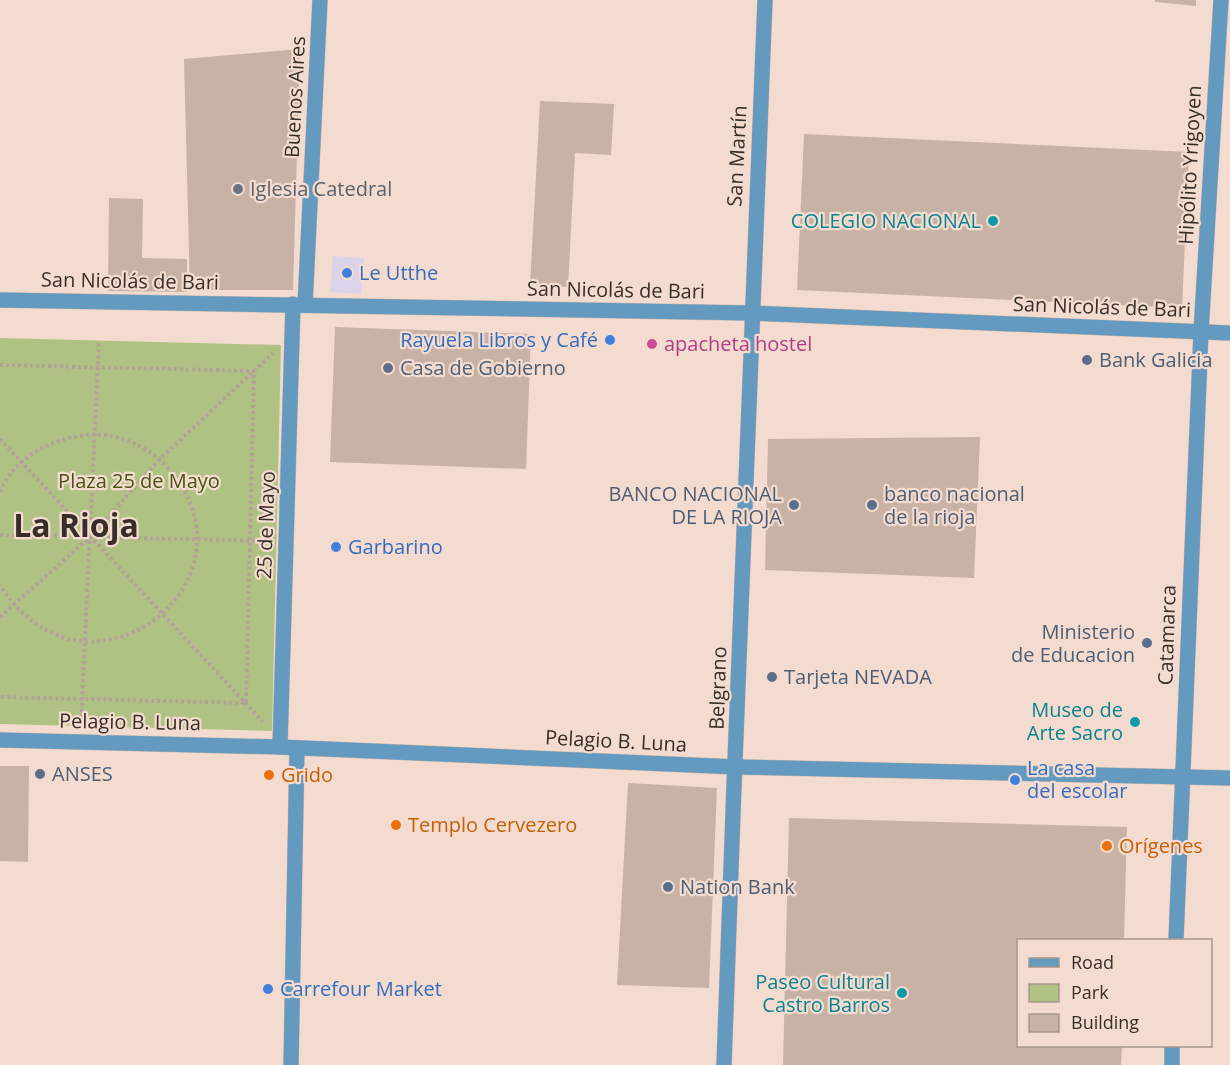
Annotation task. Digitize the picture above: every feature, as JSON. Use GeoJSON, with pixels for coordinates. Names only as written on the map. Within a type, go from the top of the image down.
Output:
{"type":"FeatureCollection","features":[{"type":"Feature","properties":{"kind":"street","name":"Buenos Aires"},"geometry":{"type":"LineString","coordinates":[[299,304],[320,0]]}},
{"type":"Feature","properties":{"kind":"street","name":"San Martín"},"geometry":{"type":"LineString","coordinates":[[750,313],[765,0]]}},
{"type":"Feature","properties":{"kind":"street","name":"Hipólito Yrigoyen"},"geometry":{"type":"LineString","coordinates":[[1201,332],[1221,0]]}},
{"type":"Feature","properties":{"kind":"street","name":"San Nicolás de Bari"},"geometry":{"type":"LineString","coordinates":[[0,300],[750,313],[1230,333]]}},
{"type":"Feature","properties":{"kind":"street","name":"25 de Mayo"},"geometry":{"type":"LineString","coordinates":[[280,747],[286,541],[299,304]]}},
{"type":"Feature","properties":{"kind":"street","name":"Belgrano"},"geometry":{"type":"LineString","coordinates":[[724,1065],[737,767],[750,313]]}},
{"type":"Feature","properties":{"kind":"street","name":"Catamarca"},"geometry":{"type":"LineString","coordinates":[[1176,939],[1201,332]]}},
{"type":"Feature","properties":{"kind":"street","name":"Pelagio B. Luna"},"geometry":{"type":"LineString","coordinates":[[0,740],[280,747],[737,767],[1230,778]]}},
{"type":"Feature","properties":{"kind":"street"},"geometry":{"type":"LineString","coordinates":[[291,1065],[297,748]]}},
{"type":"Feature","properties":{"kind":"street"},"geometry":{"type":"LineString","coordinates":[[1172,1047],[1172,1065]]}},
{"type":"Feature","properties":{"kind":"path"},"geometry":{"type":"LineString","coordinates":[[80,742],[99,341]]}},
{"type":"Feature","properties":{"kind":"path"},"geometry":{"type":"LineString","coordinates":[[0,617],[90,537],[160,459],[281,345]]}},
{"type":"Feature","properties":{"kind":"path"},"geometry":{"type":"LineString","coordinates":[[0,365],[254,371]]}},
{"type":"Feature","properties":{"kind":"path"},"geometry":{"type":"LineString","coordinates":[[246,703],[254,371]]}},
{"type":"Feature","properties":{"kind":"path"},"geometry":{"type":"LineString","coordinates":[[0,492],[21,462],[43,447],[60,440],[95,434],[129,441],[160,459],[180,482],[193,509],[197,540],[192,568],[181,593],[162,615],[139,631],[122,637],[85,641],[57,636],[33,623],[12,604],[0,585]]}},
{"type":"Feature","properties":{"kind":"path"},"geometry":{"type":"LineString","coordinates":[[0,439],[272,731],[280,747]]}},
{"type":"Feature","properties":{"kind":"path"},"geometry":{"type":"LineString","coordinates":[[0,535],[286,541]]}},
{"type":"Feature","properties":{"kind":"path"},"geometry":{"type":"LineString","coordinates":[[0,697],[246,703]]}},
{"type":"Feature","properties":{"kind":"shaded area"},"geometry":{"type":"Polygon","coordinates":[[[333,256],[364,258],[361,294],[330,292],[333,256]]]}},
{"type":"Feature","properties":{"kind":"green space","name":"Plaza 25 de Mayo"},"geometry":{"type":"Polygon","coordinates":[[[0,338],[281,345],[272,731],[0,724],[0,338]]]}},
{"type":"Feature","properties":{"kind":"building"},"geometry":{"type":"Polygon","coordinates":[[[1155,0],[1196,0],[1196,6],[1155,2],[1155,0]]]}},
{"type":"Feature","properties":{"kind":"building"},"geometry":{"type":"Polygon","coordinates":[[[300,49],[293,290],[190,290],[184,59],[300,49]]]}},
{"type":"Feature","properties":{"kind":"building"},"geometry":{"type":"Polygon","coordinates":[[[540,101],[614,104],[611,155],[575,153],[568,287],[530,285],[540,101]]]}},
{"type":"Feature","properties":{"kind":"building","name":"COLEGIO NACIONAL"},"geometry":{"type":"Polygon","coordinates":[[[804,134],[1189,152],[1182,308],[797,290],[804,134]]]}},
{"type":"Feature","properties":{"kind":"building"},"geometry":{"type":"Polygon","coordinates":[[[109,198],[143,199],[142,258],[187,259],[187,292],[108,291],[109,198]]]}},
{"type":"Feature","properties":{"kind":"building","name":"Casa de Gobierno"},"geometry":{"type":"Polygon","coordinates":[[[335,327],[531,334],[526,469],[330,462],[335,327]]]}},
{"type":"Feature","properties":{"kind":"building","name":"banco nacional de la rioja"},"geometry":{"type":"Polygon","coordinates":[[[980,437],[974,578],[765,570],[768,439],[980,437]]]}},
{"type":"Feature","properties":{"kind":"building"},"geometry":{"type":"Polygon","coordinates":[[[0,766],[29,766],[28,862],[0,861],[0,766]]]}},
{"type":"Feature","properties":{"kind":"building","name":"Nation Bank"},"geometry":{"type":"Polygon","coordinates":[[[628,783],[717,788],[709,988],[617,985],[628,783]]]}},
{"type":"Feature","properties":{"kind":"building","name":"Paseo Cultural Castro Barros"},"geometry":{"type":"Polygon","coordinates":[[[789,818],[1127,827],[1124,939],[1017,939],[1017,1047],[1122,1047],[1121,1065],[783,1065],[789,818]]]}},
{"type":"Feature","properties":{"kind":"place","name":"Iglesia Catedral"},"geometry":{"type":"Point","coordinates":[238,189]}},
{"type":"Feature","properties":{"kind":"place","name":"COLEGIO NACIONAL"},"geometry":{"type":"Point","coordinates":[993,221]}},
{"type":"Feature","properties":{"kind":"place","name":"Le Utthe"},"geometry":{"type":"Point","coordinates":[347,273]}},
{"type":"Feature","properties":{"kind":"place","name":"Rayuela Libros y Café"},"geometry":{"type":"Point","coordinates":[610,340]}},
{"type":"Feature","properties":{"kind":"place","name":"apacheta hostel"},"geometry":{"type":"Point","coordinates":[652,344]}},
{"type":"Feature","properties":{"kind":"place","name":"Bank Galicia"},"geometry":{"type":"Point","coordinates":[1087,360]}},
{"type":"Feature","properties":{"kind":"place","name":"Casa de Gobierno"},"geometry":{"type":"Point","coordinates":[388,368]}},
{"type":"Feature","properties":{"kind":"place","name":"BANCO NACIONAL DE LA RIOJA"},"geometry":{"type":"Point","coordinates":[794,505]}},
{"type":"Feature","properties":{"kind":"place","name":"banco nacional de la rioja"},"geometry":{"type":"Point","coordinates":[872,505]}},
{"type":"Feature","properties":{"kind":"place","name":"Garbarino"},"geometry":{"type":"Point","coordinates":[336,547]}},
{"type":"Feature","properties":{"kind":"place","name":"Ministerio de Educacion"},"geometry":{"type":"Point","coordinates":[1147,643]}},
{"type":"Feature","properties":{"kind":"place","name":"Tarjeta NEVADA"},"geometry":{"type":"Point","coordinates":[772,677]}},
{"type":"Feature","properties":{"kind":"place","name":"Museo de Arte Sacro"},"geometry":{"type":"Point","coordinates":[1135,722]}},
{"type":"Feature","properties":{"kind":"place","name":"ANSES"},"geometry":{"type":"Point","coordinates":[40,774]}},
{"type":"Feature","properties":{"kind":"place","name":"Grido"},"geometry":{"type":"Point","coordinates":[269,775]}},
{"type":"Feature","properties":{"kind":"place","name":"La casa del escolar"},"geometry":{"type":"Point","coordinates":[1015,780]}},
{"type":"Feature","properties":{"kind":"place","name":"Templo Cervezero"},"geometry":{"type":"Point","coordinates":[396,825]}},
{"type":"Feature","properties":{"kind":"place","name":"Orígenes"},"geometry":{"type":"Point","coordinates":[1107,846]}},
{"type":"Feature","properties":{"kind":"place","name":"Nation Bank"},"geometry":{"type":"Point","coordinates":[668,887]}},
{"type":"Feature","properties":{"kind":"place","name":"Carrefour Market"},"geometry":{"type":"Point","coordinates":[268,989]}},
{"type":"Feature","properties":{"kind":"place","name":"Paseo Cultural Castro Barros"},"geometry":{"type":"Point","coordinates":[902,993]}},
{"type":"Feature","properties":{"kind":"district","name":"La Rioja"},"geometry":{"type":"Point","coordinates":[76,526]}}]}
